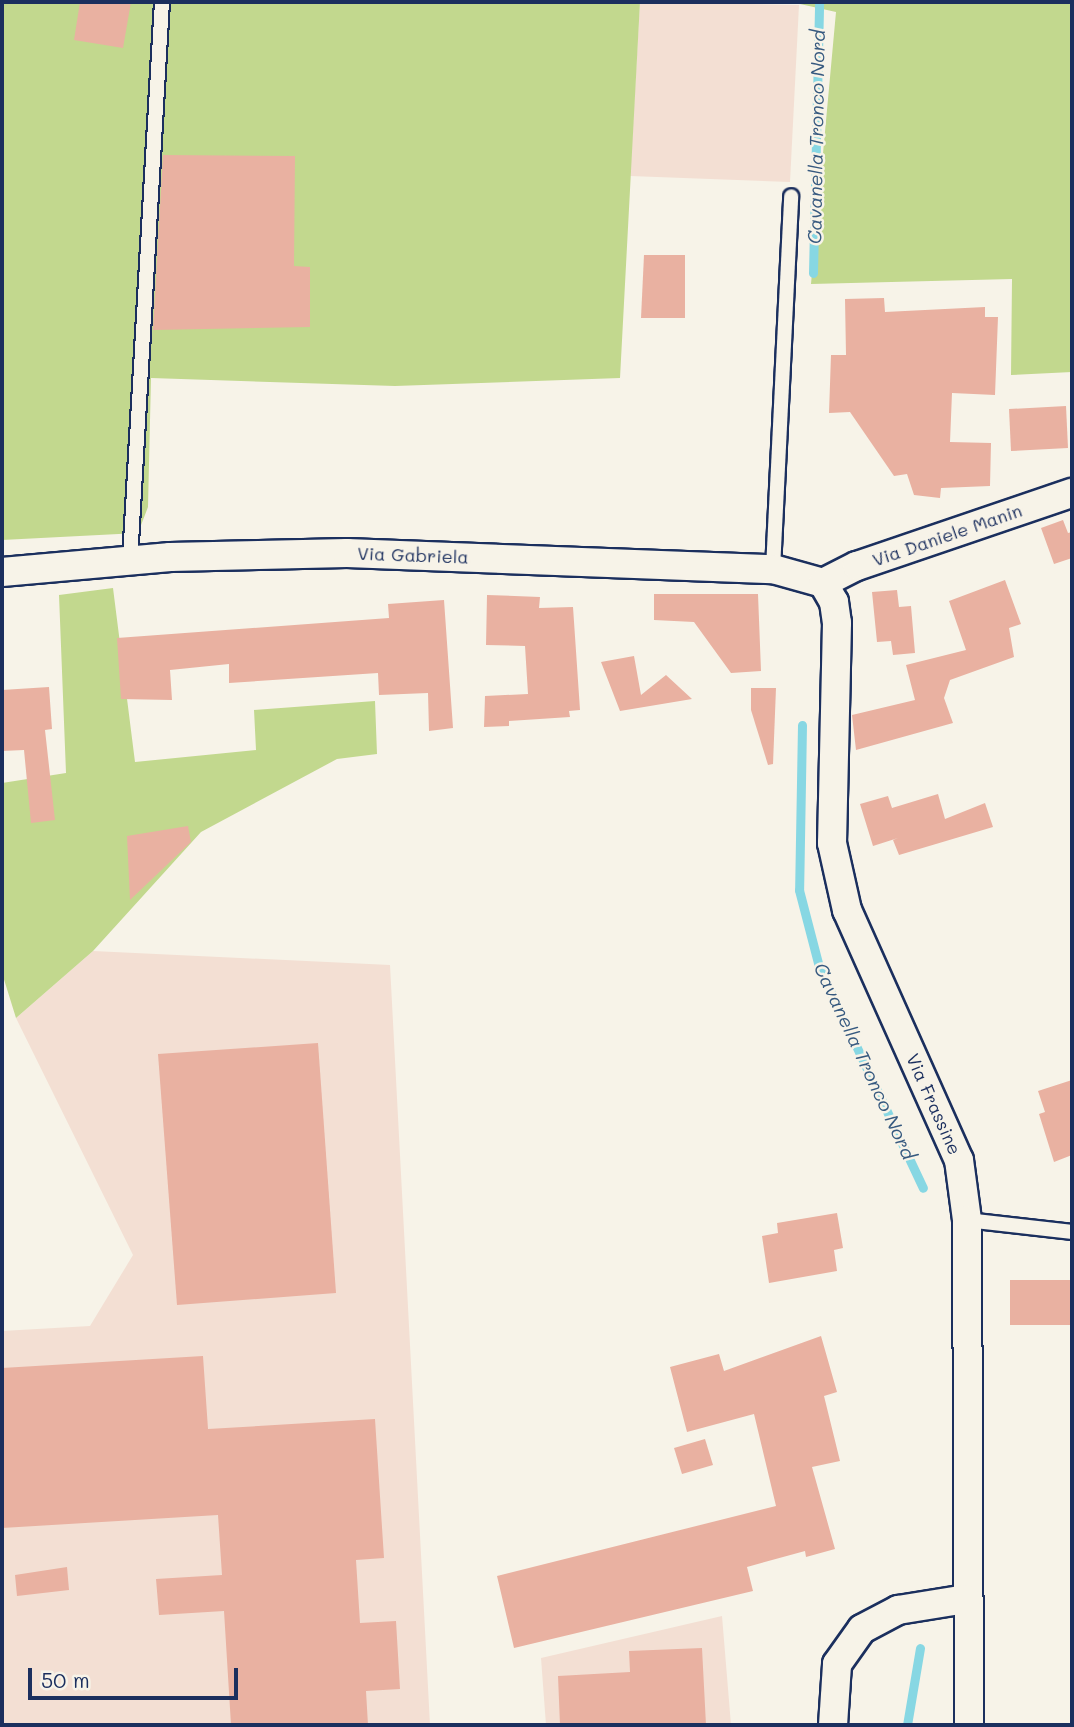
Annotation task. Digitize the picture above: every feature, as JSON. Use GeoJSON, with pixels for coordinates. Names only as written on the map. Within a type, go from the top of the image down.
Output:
{"type":"FeatureCollection","features":[{"type":"Feature","properties":{"kind":"street","name":"Via Daniele Manin"},"geometry":{"type":"LineString","coordinates":[[823,583],[857,566],[1072,493]]}},
{"type":"Feature","properties":{"kind":"street","name":"Via Gabriela"},"geometry":{"type":"LineString","coordinates":[[2,572],[130,560],[347,553],[773,569],[823,583]]}},
{"type":"Feature","properties":{"kind":"street","name":"Via Frassine"},"geometry":{"type":"LineString","coordinates":[[823,583],[834,602],[837,623],[832,843],[847,910],[959,1160],[967,1220],[966,1599],[969,1725]]}},
{"type":"Feature","properties":{"kind":"street"},"geometry":{"type":"LineString","coordinates":[[833,1725],[837,1664],[862,1629],[898,1610],[966,1599]]}},
{"type":"Feature","properties":{"kind":"lane"},"geometry":{"type":"LineString","coordinates":[[130,560],[162,2]]}},
{"type":"Feature","properties":{"kind":"lane"},"geometry":{"type":"LineString","coordinates":[[773,569],[791,196]]}},
{"type":"Feature","properties":{"kind":"lane"},"geometry":{"type":"LineString","coordinates":[[967,1220],[1072,1232]]}},
{"type":"Feature","properties":{"kind":"shaded area"},"geometry":{"type":"Polygon","coordinates":[[[640,2],[799,5],[790,182],[630,176],[640,2]]]}},
{"type":"Feature","properties":{"kind":"shaded area"},"geometry":{"type":"Polygon","coordinates":[[[93,951],[390,965],[430,1725],[2,1725],[2,1331],[90,1326],[133,1255],[16,1018],[93,951]]]}},
{"type":"Feature","properties":{"kind":"shaded area"},"geometry":{"type":"Polygon","coordinates":[[[722,1616],[731,1725],[546,1725],[541,1658],[722,1616]]]}},
{"type":"Feature","properties":{"kind":"green space"},"geometry":{"type":"Polygon","coordinates":[[[2,2],[640,2],[620,378],[395,386],[151,378],[148,507],[138,533],[2,540],[2,2]]]}},
{"type":"Feature","properties":{"kind":"green space"},"geometry":{"type":"Polygon","coordinates":[[[791,2],[1072,2],[1072,372],[1011,375],[1012,279],[811,284],[836,12],[791,2]]]}},
{"type":"Feature","properties":{"kind":"green space"},"geometry":{"type":"Polygon","coordinates":[[[113,588],[135,762],[256,750],[254,710],[375,701],[377,754],[337,759],[201,832],[93,951],[16,1018],[2,973],[2,783],[66,773],[59,595],[113,588]]]}},
{"type":"Feature","properties":{"kind":"building"},"geometry":{"type":"Polygon","coordinates":[[[80,2],[131,2],[123,48],[74,40],[80,2]]]}},
{"type":"Feature","properties":{"kind":"building"},"geometry":{"type":"Polygon","coordinates":[[[163,155],[295,156],[294,266],[310,267],[310,327],[153,330],[163,155]]]}},
{"type":"Feature","properties":{"kind":"building"},"geometry":{"type":"Polygon","coordinates":[[[644,255],[685,255],[685,318],[641,318],[644,255]]]}},
{"type":"Feature","properties":{"kind":"building"},"geometry":{"type":"Polygon","coordinates":[[[884,298],[885,312],[985,307],[985,317],[998,317],[995,395],[952,393],[950,442],[991,443],[990,486],[941,488],[940,498],[914,495],[907,474],[894,476],[850,412],[829,413],[831,355],[846,355],[845,299],[884,298]]]}},
{"type":"Feature","properties":{"kind":"building"},"geometry":{"type":"Polygon","coordinates":[[[1066,406],[1068,448],[1011,451],[1009,409],[1066,406]]]}},
{"type":"Feature","properties":{"kind":"building"},"geometry":{"type":"Polygon","coordinates":[[[1063,520],[1068,533],[1072,532],[1072,558],[1054,564],[1041,528],[1063,520]]]}},
{"type":"Feature","properties":{"kind":"building"},"geometry":{"type":"Polygon","coordinates":[[[1005,580],[1021,624],[1009,628],[1014,657],[950,680],[944,698],[953,723],[856,750],[852,715],[915,700],[906,665],[966,650],[949,601],[1005,580]]]}},
{"type":"Feature","properties":{"kind":"building"},"geometry":{"type":"Polygon","coordinates":[[[897,590],[899,607],[911,606],[915,653],[893,655],[891,641],[877,642],[872,592],[897,590]]]}},
{"type":"Feature","properties":{"kind":"building"},"geometry":{"type":"Polygon","coordinates":[[[654,594],[758,594],[761,671],[731,673],[694,622],[654,620],[654,594]]]}},
{"type":"Feature","properties":{"kind":"building"},"geometry":{"type":"Polygon","coordinates":[[[487,595],[540,597],[539,608],[573,607],[580,710],[569,711],[570,717],[509,721],[509,726],[484,727],[485,696],[528,694],[525,646],[486,645],[487,595]]]}},
{"type":"Feature","properties":{"kind":"building"},"geometry":{"type":"Polygon","coordinates":[[[444,600],[453,728],[429,731],[428,693],[379,695],[378,673],[229,683],[229,664],[170,670],[172,700],[121,699],[117,638],[389,618],[388,604],[444,600]]]}},
{"type":"Feature","properties":{"kind":"building"},"geometry":{"type":"Polygon","coordinates":[[[634,656],[641,695],[666,675],[692,699],[620,711],[601,662],[634,656]]]}},
{"type":"Feature","properties":{"kind":"building"},"geometry":{"type":"Polygon","coordinates":[[[49,687],[52,729],[45,730],[55,820],[31,823],[24,750],[2,751],[2,690],[49,687]]]}},
{"type":"Feature","properties":{"kind":"building"},"geometry":{"type":"Polygon","coordinates":[[[751,688],[776,688],[773,764],[768,765],[751,710],[751,688]]]}},
{"type":"Feature","properties":{"kind":"building"},"geometry":{"type":"Polygon","coordinates":[[[938,794],[945,819],[985,803],[993,827],[899,855],[893,840],[898,838],[873,846],[860,804],[888,796],[892,808],[938,794]]]}},
{"type":"Feature","properties":{"kind":"building"},"geometry":{"type":"Polygon","coordinates":[[[188,826],[191,842],[130,900],[127,836],[188,826]]]}},
{"type":"Feature","properties":{"kind":"building"},"geometry":{"type":"Polygon","coordinates":[[[318,1043],[336,1293],[177,1305],[158,1054],[318,1043]]]}},
{"type":"Feature","properties":{"kind":"building"},"geometry":{"type":"Polygon","coordinates":[[[1072,1080],[1072,1155],[1054,1162],[1039,1114],[1045,1112],[1038,1091],[1072,1080]]]}},
{"type":"Feature","properties":{"kind":"building"},"geometry":{"type":"Polygon","coordinates":[[[837,1213],[843,1248],[834,1250],[837,1271],[769,1283],[762,1236],[778,1233],[777,1223],[837,1213]]]}},
{"type":"Feature","properties":{"kind":"building"},"geometry":{"type":"Polygon","coordinates":[[[1010,1280],[1072,1280],[1072,1325],[1010,1325],[1010,1280]]]}},
{"type":"Feature","properties":{"kind":"building"},"geometry":{"type":"Polygon","coordinates":[[[821,1336],[837,1392],[824,1396],[840,1461],[812,1467],[835,1549],[806,1557],[805,1551],[747,1567],[753,1591],[514,1648],[497,1576],[776,1506],[754,1414],[687,1432],[670,1367],[719,1354],[724,1371],[821,1336]]]}},
{"type":"Feature","properties":{"kind":"building"},"geometry":{"type":"Polygon","coordinates":[[[203,1356],[208,1429],[375,1419],[384,1558],[356,1560],[360,1623],[396,1621],[400,1689],[366,1691],[368,1725],[231,1725],[224,1611],[159,1615],[156,1579],[222,1575],[218,1515],[2,1528],[2,1368],[203,1356]]]}},
{"type":"Feature","properties":{"kind":"building"},"geometry":{"type":"Polygon","coordinates":[[[705,1439],[713,1465],[682,1474],[674,1448],[705,1439]]]}},
{"type":"Feature","properties":{"kind":"building"},"geometry":{"type":"Polygon","coordinates":[[[67,1567],[69,1590],[17,1596],[15,1575],[67,1567]]]}},
{"type":"Feature","properties":{"kind":"building"},"geometry":{"type":"Polygon","coordinates":[[[702,1648],[706,1725],[560,1725],[558,1676],[630,1672],[629,1651],[702,1648]]]}},
{"type":"Feature","properties":{"kind":"waterway","name":"Cavanella Tronco Nord"},"geometry":{"type":"LineString","coordinates":[[813,273],[819,2]]}},
{"type":"Feature","properties":{"kind":"waterway","name":"Cavanella Tronco Nord"},"geometry":{"type":"LineString","coordinates":[[802,725],[799,890],[819,967],[923,1188]]}},
{"type":"Feature","properties":{"kind":"waterway","name":"Cavanella Tronco Nord"},"geometry":{"type":"LineString","coordinates":[[907,1725],[920,1648]]}}]}
